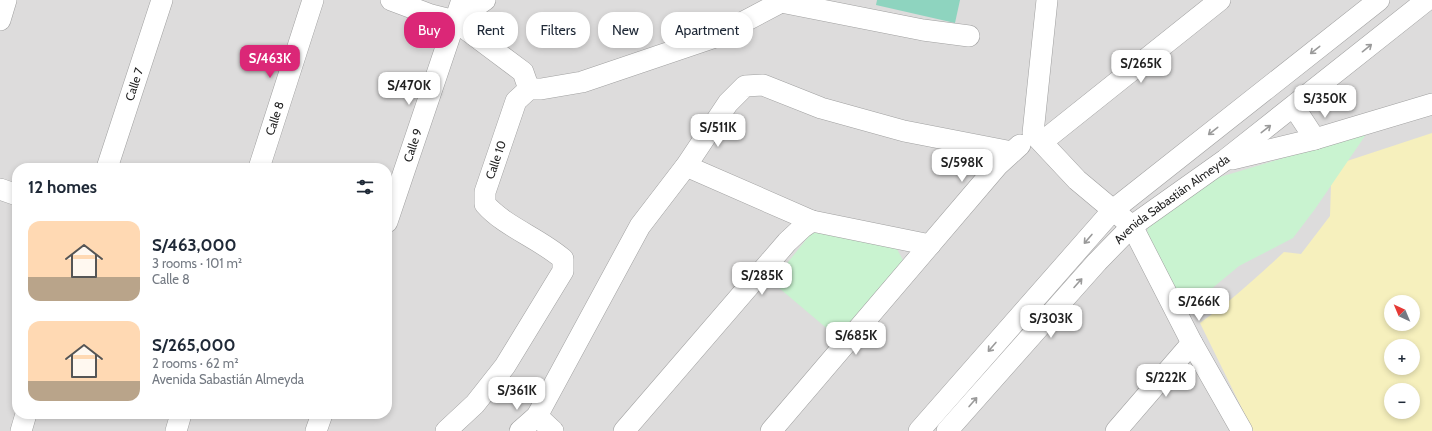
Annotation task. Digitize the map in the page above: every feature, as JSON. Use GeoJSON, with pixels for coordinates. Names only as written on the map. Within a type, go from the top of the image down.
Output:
{"type":"FeatureCollection","features":[{"type":"Feature","properties":{"kind":"street"},"geometry":{"type":"LineString","coordinates":[[0,20],[6,0]]}},
{"type":"Feature","properties":{"kind":"street","name":"Calle 7"},"geometry":{"type":"LineString","coordinates":[[109,163],[162,0]]}},
{"type":"Feature","properties":{"kind":"street","name":"Calle 8"},"geometry":{"type":"LineString","coordinates":[[261,163],[313,0]]}},
{"type":"Feature","properties":{"kind":"street"},"geometry":{"type":"LineString","coordinates":[[391,0],[423,12]]}},
{"type":"Feature","properties":{"kind":"street","name":"Calle 9"},"geometry":{"type":"LineString","coordinates":[[455,21],[462,0]]}},
{"type":"Feature","properties":{"kind":"street"},"geometry":{"type":"LineString","coordinates":[[485,0],[455,21],[523,72],[529,89],[541,89],[582,82],[715,37],[783,1],[923,30],[969,36]]}},
{"type":"Feature","properties":{"kind":"street"},"geometry":{"type":"LineString","coordinates":[[1047,0],[1038,137],[1077,180],[1132,226],[1192,343],[1242,431]]}},
{"type":"Feature","properties":{"kind":"street"},"geometry":{"type":"LineString","coordinates":[[771,431],[998,165],[1012,152],[1038,137],[1220,0]]}},
{"type":"Feature","properties":{"kind":"street","name":"Avenida Sabastián Almeyda"},"geometry":{"type":"LineString","coordinates":[[919,431],[1113,210],[1379,0]]}},
{"type":"Feature","properties":{"kind":"street","name":"Avenida Sabastián Almeyda"},"geometry":{"type":"LineString","coordinates":[[947,431],[1097,262],[1132,226],[1225,160],[1294,107],[1427,0]]}},
{"type":"Feature","properties":{"kind":"street","name":"Calle 9"},"geometry":{"type":"LineString","coordinates":[[392,207],[446,48]]}},
{"type":"Feature","properties":{"kind":"street"},"geometry":{"type":"LineString","coordinates":[[520,431],[536,416],[640,226],[686,166],[728,103],[745,86],[763,86],[822,108],[904,131],[1012,152]]}},
{"type":"Feature","properties":{"kind":"street","name":"Calle 10"},"geometry":{"type":"LineString","coordinates":[[446,431],[475,404],[505,366],[563,271],[563,259],[552,250],[493,213],[485,204],[486,192],[516,101],[529,89]]}},
{"type":"Feature","properties":{"kind":"street"},"geometry":{"type":"LineString","coordinates":[[1225,160],[1316,139],[1432,104]]}},
{"type":"Feature","properties":{"kind":"street"},"geometry":{"type":"LineString","coordinates":[[1294,107],[1316,139]]}},
{"type":"Feature","properties":{"kind":"street"},"geometry":{"type":"LineString","coordinates":[[686,166],[812,221],[930,245]]}},
{"type":"Feature","properties":{"kind":"street"},"geometry":{"type":"LineString","coordinates":[[0,189],[12,193]]}},
{"type":"Feature","properties":{"kind":"street"},"geometry":{"type":"LineString","coordinates":[[624,431],[787,242],[812,221]]}},
{"type":"Feature","properties":{"kind":"street"},"geometry":{"type":"LineString","coordinates":[[1116,431],[1192,343]]}},
{"type":"Feature","properties":{"kind":"street"},"geometry":{"type":"LineString","coordinates":[[536,416],[553,431]]}},
{"type":"Feature","properties":{"kind":"street"},"geometry":{"type":"LineString","coordinates":[[21,431],[25,419]]}},
{"type":"Feature","properties":{"kind":"street"},"geometry":{"type":"LineString","coordinates":[[176,431],[180,419]]}},
{"type":"Feature","properties":{"kind":"street"},"geometry":{"type":"LineString","coordinates":[[316,431],[320,419]]}},
{"type":"Feature","properties":{"kind":"shaded area"},"geometry":{"type":"Polygon","coordinates":[[[0,0],[1432,0],[1432,431],[0,431],[0,0]]]}},
{"type":"Feature","properties":{"kind":"sand"},"geometry":{"type":"Polygon","coordinates":[[[1432,133],[1432,431],[1253,431],[1200,323],[1233,298],[1284,252],[1301,254],[1330,216],[1331,185],[1341,163],[1432,133]]]}},
{"type":"Feature","properties":{"kind":"green space"},"geometry":{"type":"Polygon","coordinates":[[[877,0],[960,0],[955,23],[876,5],[877,0]]]}},
{"type":"Feature","properties":{"kind":"green space"},"geometry":{"type":"Polygon","coordinates":[[[1367,133],[1315,209],[1293,238],[1239,266],[1186,310],[1147,233],[1148,226],[1203,182],[1367,133]]]}},
{"type":"Feature","properties":{"kind":"green space"},"geometry":{"type":"Polygon","coordinates":[[[817,226],[896,247],[904,262],[837,337],[772,282],[817,226]]]}}]}
